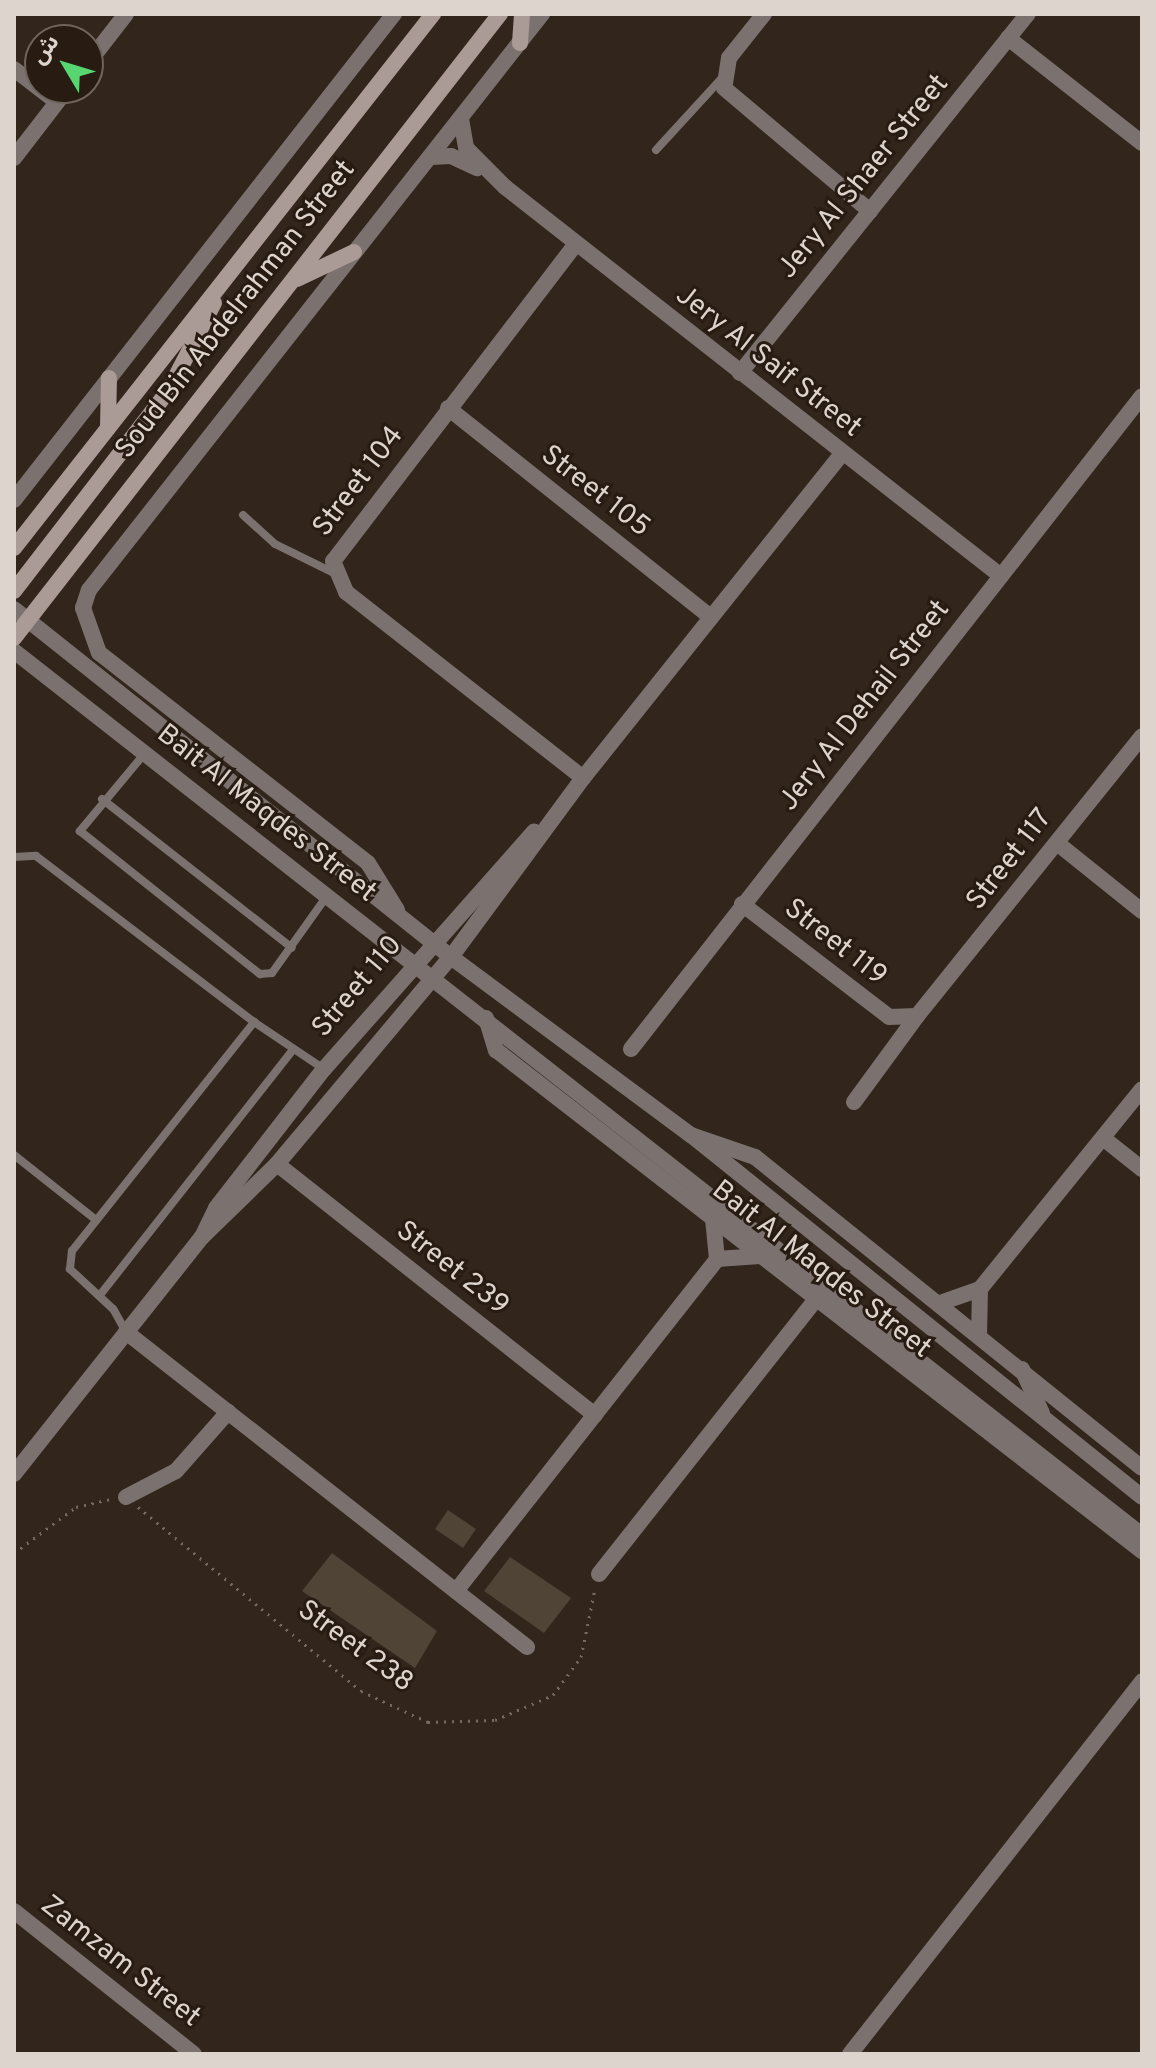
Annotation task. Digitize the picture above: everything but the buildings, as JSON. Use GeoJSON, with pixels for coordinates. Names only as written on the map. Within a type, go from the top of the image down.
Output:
{"type":"FeatureCollection","features":[{"type":"Feature","properties":{"kind":"main road","name":"Soud Bin Abdelrahman Street"},"geometry":{"type":"LineString","coordinates":[[14,548],[433,14]]}},
{"type":"Feature","properties":{"kind":"main road","name":"Soud Bin Abdelrahman Street"},"geometry":{"type":"LineString","coordinates":[[14,638],[500,14]]}},
{"type":"Feature","properties":{"kind":"main road"},"geometry":{"type":"LineString","coordinates":[[520,43],[522,14]]}},
{"type":"Feature","properties":{"kind":"main road"},"geometry":{"type":"LineString","coordinates":[[292,281],[354,252]]}},
{"type":"Feature","properties":{"kind":"main road"},"geometry":{"type":"LineString","coordinates":[[14,591],[169,390],[225,280]]}},
{"type":"Feature","properties":{"kind":"main road"},"geometry":{"type":"LineString","coordinates":[[108,429],[109,378]]}},
{"type":"Feature","properties":{"kind":"street"},"geometry":{"type":"LineString","coordinates":[[104,42],[126,14]]}},
{"type":"Feature","properties":{"kind":"street","name":"Soud Bin Abdelrahman Street"},"geometry":{"type":"LineString","coordinates":[[14,500],[394,14]]}},
{"type":"Feature","properties":{"kind":"street","name":"Soud Bin Abdelrahman Street"},"geometry":{"type":"LineString","coordinates":[[85,629],[89,590],[542,14]]}},
{"type":"Feature","properties":{"kind":"street"},"geometry":{"type":"LineString","coordinates":[[764,14],[721,79],[730,96],[870,211]]}},
{"type":"Feature","properties":{"kind":"street","name":"Jery Al Shaer Street"},"geometry":{"type":"LineString","coordinates":[[740,373],[1028,14]]}},
{"type":"Feature","properties":{"kind":"street"},"geometry":{"type":"LineString","coordinates":[[1008,38],[1142,143]]}},
{"type":"Feature","properties":{"kind":"street"},"geometry":{"type":"LineString","coordinates":[[14,158],[55,104]]}},
{"type":"Feature","properties":{"kind":"street","name":"Jery Al Saif Street"},"geometry":{"type":"LineString","coordinates":[[461,119],[466,148],[505,187],[575,245],[1001,576]]}},
{"type":"Feature","properties":{"kind":"street","name":"Jery Al Saif Street"},"geometry":{"type":"LineString","coordinates":[[431,157],[460,158],[505,187]]}},
{"type":"Feature","properties":{"kind":"street","name":"Street 104"},"geometry":{"type":"LineString","coordinates":[[575,245],[339,547],[334,573],[346,592],[579,783]]}},
{"type":"Feature","properties":{"kind":"street","name":"Jery Al Dehail Street"},"geometry":{"type":"LineString","coordinates":[[631,1049],[742,904],[1140,402]]}},
{"type":"Feature","properties":{"kind":"street","name":"Street 105"},"geometry":{"type":"LineString","coordinates":[[448,408],[711,617]]}},
{"type":"Feature","properties":{"kind":"street","name":"Street 110"},"geometry":{"type":"LineString","coordinates":[[14,1474],[202,1237],[277,1164],[451,957],[579,783],[842,453]]}},
{"type":"Feature","properties":{"kind":"street","name":"Bait Al Maqdes Street"},"geometry":{"type":"LineString","coordinates":[[14,609],[397,910],[451,957],[691,1135],[1142,1497]]}},
{"type":"Feature","properties":{"kind":"street","name":"Bait Al Maqdes Street"},"geometry":{"type":"LineString","coordinates":[[85,629],[99,653],[368,863],[397,910]]}},
{"type":"Feature","properties":{"kind":"street","name":"Bait Al Maqdes Street"},"geometry":{"type":"LineString","coordinates":[[14,651],[434,974],[1137,1536],[1142,1551]]}},
{"type":"Feature","properties":{"kind":"street","name":"Street 117"},"geometry":{"type":"LineString","coordinates":[[854,1102],[917,1016],[1142,736]]}},
{"type":"Feature","properties":{"kind":"street","name":"Street 110"},"geometry":{"type":"LineString","coordinates":[[202,1237],[208,1220],[324,1069],[414,960],[431,940],[468,910],[579,783]]}},
{"type":"Feature","properties":{"kind":"street"},"geometry":{"type":"LineString","coordinates":[[1057,843],[1142,911]]}},
{"type":"Feature","properties":{"kind":"street","name":"Street 119"},"geometry":{"type":"LineString","coordinates":[[742,904],[898,1020],[917,1016]]}},
{"type":"Feature","properties":{"kind":"street","name":"Bait Al Maqdes Street"},"geometry":{"type":"LineString","coordinates":[[486,1018],[496,1050],[816,1299],[1137,1536]]}},
{"type":"Feature","properties":{"kind":"street"},"geometry":{"type":"LineString","coordinates":[[940,1303],[980,1289],[1142,1089]]}},
{"type":"Feature","properties":{"kind":"street","name":"Bait Al Maqdes Street"},"geometry":{"type":"LineString","coordinates":[[691,1135],[755,1157],[864,1252],[940,1303],[1142,1468]]}},
{"type":"Feature","properties":{"kind":"street"},"geometry":{"type":"LineString","coordinates":[[1103,1138],[1142,1169]]}},
{"type":"Feature","properties":{"kind":"street","name":"Street 239"},"geometry":{"type":"LineString","coordinates":[[277,1164],[595,1415]]}},
{"type":"Feature","properties":{"kind":"street"},"geometry":{"type":"LineString","coordinates":[[456,1591],[717,1259],[713,1219]]}},
{"type":"Feature","properties":{"kind":"street"},"geometry":{"type":"LineString","coordinates":[[717,1259],[760,1256]]}},
{"type":"Feature","properties":{"kind":"street"},"geometry":{"type":"LineString","coordinates":[[979,1336],[980,1289]]}},
{"type":"Feature","properties":{"kind":"street"},"geometry":{"type":"LineString","coordinates":[[599,1574],[816,1299]]}},
{"type":"Feature","properties":{"kind":"street"},"geometry":{"type":"LineString","coordinates":[[126,1332],[527,1647]]}},
{"type":"Feature","properties":{"kind":"street"},"geometry":{"type":"LineString","coordinates":[[1022,1369],[1047,1421]]}},
{"type":"Feature","properties":{"kind":"street"},"geometry":{"type":"LineString","coordinates":[[126,1497],[176,1471],[228,1412]]}},
{"type":"Feature","properties":{"kind":"street"},"geometry":{"type":"LineString","coordinates":[[850,2054],[1142,1681]]}},
{"type":"Feature","properties":{"kind":"street","name":"Zamzam Street"},"geometry":{"type":"LineString","coordinates":[[14,1911],[194,2054]]}},
{"type":"Feature","properties":{"kind":"lane"},"geometry":{"type":"LineString","coordinates":[[656,150],[721,79]]}},
{"type":"Feature","properties":{"kind":"lane"},"geometry":{"type":"LineString","coordinates":[[243,515],[275,544],[334,573]]}},
{"type":"Feature","properties":{"kind":"lane"},"geometry":{"type":"LineString","coordinates":[[145,753],[102,799],[80,831],[248,965],[269,975],[292,948],[328,895]]}},
{"type":"Feature","properties":{"kind":"lane"},"geometry":{"type":"LineString","coordinates":[[102,799],[292,948]]}},
{"type":"Feature","properties":{"kind":"lane"},"geometry":{"type":"LineString","coordinates":[[14,857],[36,856],[254,1022],[324,1069]]}},
{"type":"Feature","properties":{"kind":"lane"},"geometry":{"type":"LineString","coordinates":[[126,1332],[100,1295],[68,1261],[96,1220],[254,1022]]}},
{"type":"Feature","properties":{"kind":"lane"},"geometry":{"type":"LineString","coordinates":[[100,1295],[293,1050]]}},
{"type":"Feature","properties":{"kind":"lane"},"geometry":{"type":"LineString","coordinates":[[14,1155],[96,1220]]}},
{"type":"Feature","properties":{"kind":"path","name":"Street 238"},"geometry":{"type":"LineString","coordinates":[[126,1497],[361,1691],[428,1722],[495,1720],[553,1695],[581,1657],[599,1574]]}},
{"type":"Feature","properties":{"kind":"path"},"geometry":{"type":"LineString","coordinates":[[14,1553],[76,1507],[126,1497]]}}]}
